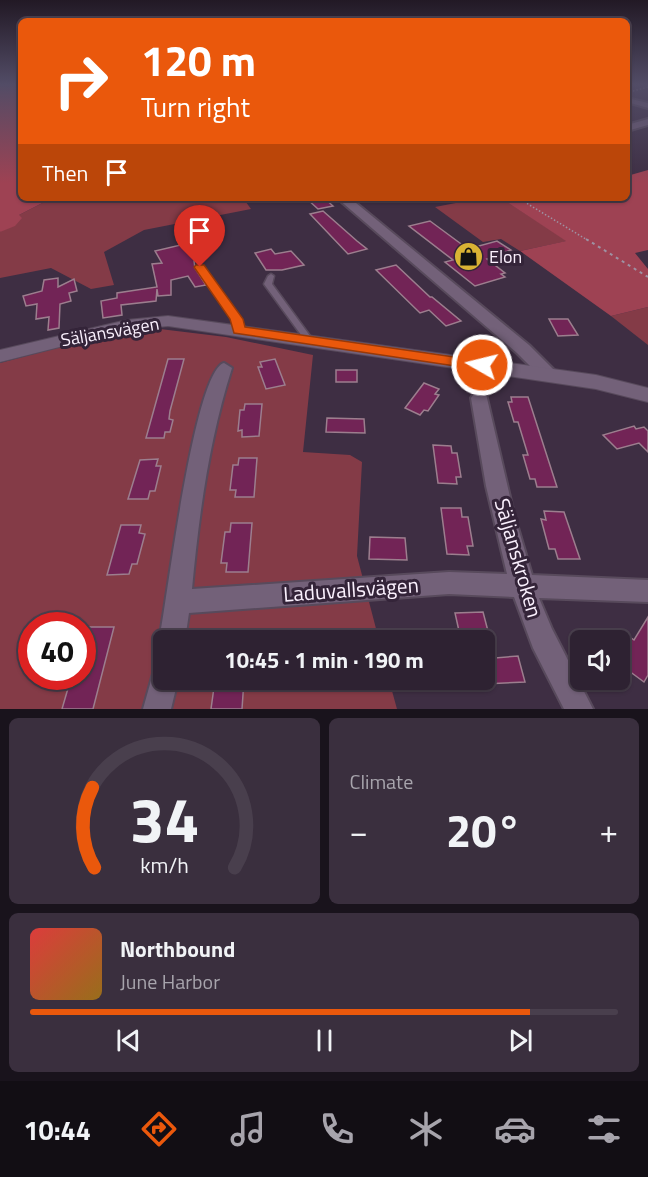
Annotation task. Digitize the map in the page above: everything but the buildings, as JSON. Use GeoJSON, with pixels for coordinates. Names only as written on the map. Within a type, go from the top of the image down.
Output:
{"type":"FeatureCollection","features":[{"type":"Feature","properties":{"kind":"street"},"geometry":{"type":"LineString","coordinates":[[630,127],[648,122]]}},
{"type":"Feature","properties":{"kind":"street"},"geometry":{"type":"LineString","coordinates":[[347,201],[523,349],[548,374]]}},
{"type":"Feature","properties":{"kind":"street","name":"Säljansvägen"},"geometry":{"type":"LineString","coordinates":[[0,356],[72,337],[151,322],[168,321],[548,374],[596,382],[648,395]]}},
{"type":"Feature","properties":{"kind":"street"},"geometry":{"type":"LineString","coordinates":[[174,630],[186,534],[212,405],[224,368]]}},
{"type":"Feature","properties":{"kind":"street","name":"Säljanskroken"},"geometry":{"type":"LineString","coordinates":[[480,398],[504,516],[522,584],[539,630],[579,709]]}},
{"type":"Feature","properties":{"kind":"street","name":"Laduvallsvägen"},"geometry":{"type":"LineString","coordinates":[[179,602],[449,583],[522,584],[648,591]]}},
{"type":"Feature","properties":{"kind":"street"},"geometry":{"type":"LineString","coordinates":[[157,709],[162,690]]}},
{"type":"Feature","properties":{"kind":"lane"},"geometry":{"type":"LineString","coordinates":[[200,267],[236,319],[239,330]]}},
{"type":"Feature","properties":{"kind":"lane"},"geometry":{"type":"LineString","coordinates":[[271,276],[268,285],[306,336],[304,341]]}},
{"type":"Feature","properties":{"kind":"path"},"geometry":{"type":"LineString","coordinates":[[523,201],[648,277]]}},
{"type":"Feature","properties":{"kind":"path"},"geometry":{"type":"LineString","coordinates":[[480,398],[503,381]]}},
{"type":"Feature","properties":{"kind":"shaded area"},"geometry":{"type":"Polygon","coordinates":[[[0,117],[18,117],[18,201],[46,201],[19,215],[22,218],[15,226],[0,232],[0,117]]]}},
{"type":"Feature","properties":{"kind":"shaded area"},"geometry":{"type":"Polygon","coordinates":[[[648,170],[648,250],[635,253],[648,269],[648,307],[611,316],[520,251],[566,241],[506,201],[630,201],[630,175],[648,170]]]}},
{"type":"Feature","properties":{"kind":"shaded area"},"geometry":{"type":"Polygon","coordinates":[[[46,201],[245,201],[251,209],[144,230],[104,252],[114,285],[91,289],[51,268],[0,278],[0,232],[19,215],[46,201]]]}},
{"type":"Feature","properties":{"kind":"shaded area"},"geometry":{"type":"Polygon","coordinates":[[[466,201],[506,201],[567,241],[520,251],[501,239],[483,242],[435,207],[466,201]]]}},
{"type":"Feature","properties":{"kind":"shaded area"},"geometry":{"type":"Polygon","coordinates":[[[648,307],[648,345],[611,316],[648,307]]]}},
{"type":"Feature","properties":{"kind":"shaded area"},"geometry":{"type":"Polygon","coordinates":[[[160,329],[226,337],[313,355],[303,452],[350,455],[362,462],[357,556],[376,630],[153,630],[153,690],[392,690],[397,709],[0,709],[0,363],[101,336],[160,329]]]}},
{"type":"Feature","properties":{"kind":"place","name":"Elon"},"geometry":{"type":"Point","coordinates":[468,257]}},
{"type":"Feature","properties":{"kind":"route"},"geometry":{"type":"LineString","coordinates":[[200,267],[218,289],[236,319],[239,330],[482,365]]}}]}
